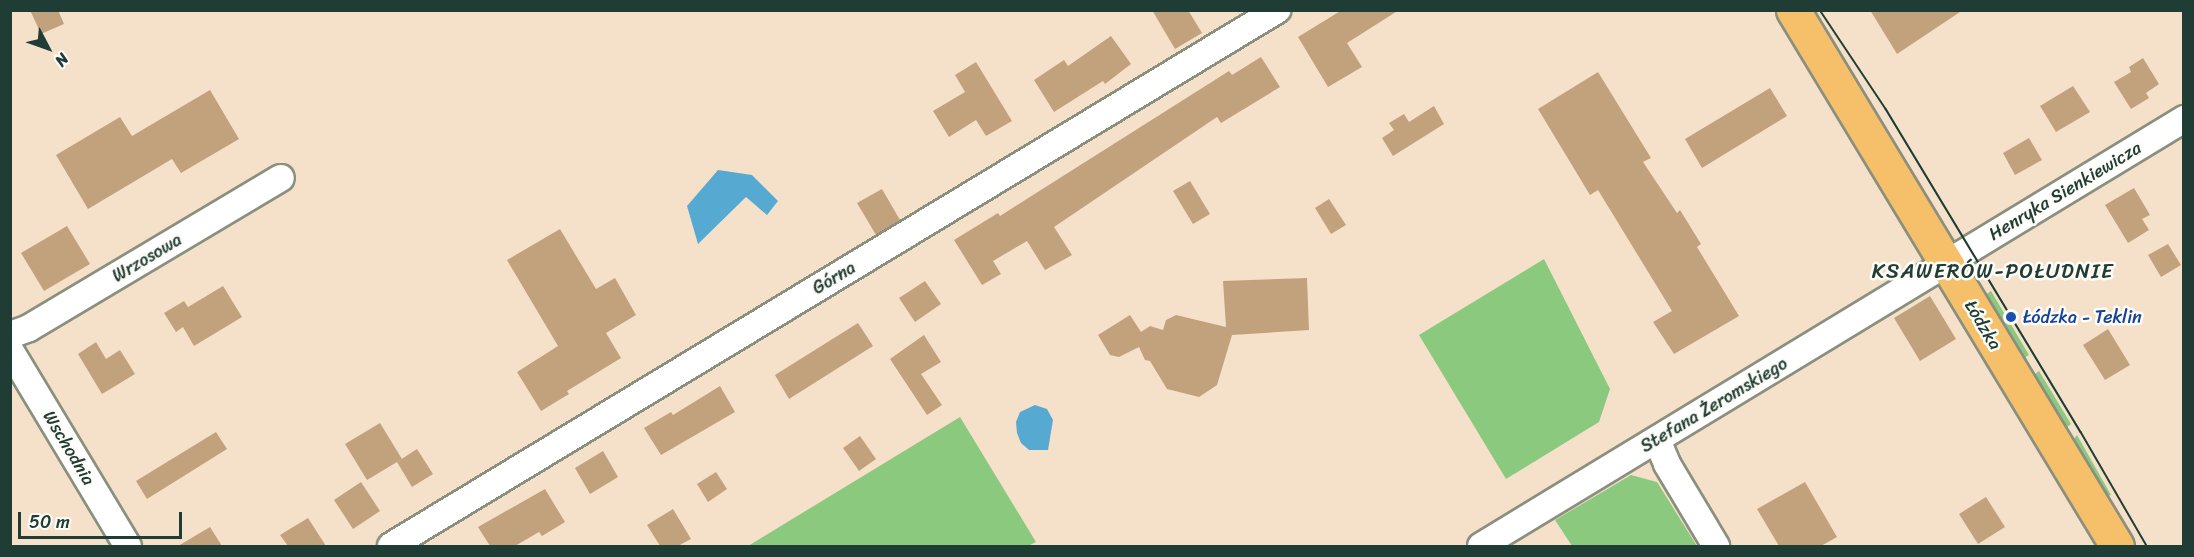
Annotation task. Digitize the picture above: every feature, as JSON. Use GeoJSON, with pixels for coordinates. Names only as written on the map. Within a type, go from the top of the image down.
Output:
{"type":"FeatureCollection","features":[{"type":"Feature","properties":{"kind":"main road","name":"Łódzka"},"geometry":{"type":"LineString","coordinates":[[1793,10],[2117,546]]}},
{"type":"Feature","properties":{"kind":"street","name":"Górna"},"geometry":{"type":"LineString","coordinates":[[390,546],[1277,10]]}},
{"type":"Feature","properties":{"kind":"street","name":"Henryka Sienkiewicza"},"geometry":{"type":"LineString","coordinates":[[1946,264],[2184,119]]}},
{"type":"Feature","properties":{"kind":"street","name":"Wrzosowa"},"geometry":{"type":"LineString","coordinates":[[10,335],[29,328],[281,178]]}},
{"type":"Feature","properties":{"kind":"street","name":"Stefana Żeromskiego"},"geometry":{"type":"LineString","coordinates":[[1481,546],[1946,264]]}},
{"type":"Feature","properties":{"kind":"street","name":"Wschodnia"},"geometry":{"type":"LineString","coordinates":[[10,350],[128,546]]}},
{"type":"Feature","properties":{"kind":"street"},"geometry":{"type":"LineString","coordinates":[[1657,440],[1667,464],[1716,546]]}},
{"type":"Feature","properties":{"kind":"green space"},"geometry":{"type":"Polygon","coordinates":[[[1544,259],[1610,389],[1599,422],[1506,479],[1419,335],[1544,259]]]}},
{"type":"Feature","properties":{"kind":"green space"},"geometry":{"type":"Polygon","coordinates":[[[1991,291],[2029,355],[2024,358],[2018,357],[1982,297],[1991,291]]]}},
{"type":"Feature","properties":{"kind":"green space"},"geometry":{"type":"Polygon","coordinates":[[[2039,371],[2071,424],[2067,427],[2059,426],[2032,381],[2034,375],[2039,371]]]}},
{"type":"Feature","properties":{"kind":"green space"},"geometry":{"type":"Polygon","coordinates":[[[960,417],[1036,542],[1028,546],[748,546],[960,417]]]}},
{"type":"Feature","properties":{"kind":"green space"},"geometry":{"type":"Polygon","coordinates":[[[2077,435],[2111,495],[2101,494],[2070,444],[2077,435]]]}},
{"type":"Feature","properties":{"kind":"green space"},"geometry":{"type":"Polygon","coordinates":[[[1631,475],[1657,482],[1697,546],[1572,546],[1555,520],[1631,475]]]}},
{"type":"Feature","properties":{"kind":"water"},"geometry":{"type":"Polygon","coordinates":[[[718,170],[752,175],[778,201],[767,215],[746,197],[698,244],[687,206],[718,170]]]}},
{"type":"Feature","properties":{"kind":"water"},"geometry":{"type":"Polygon","coordinates":[[[1035,405],[1047,409],[1053,420],[1048,450],[1029,450],[1021,443],[1017,433],[1016,422],[1020,412],[1035,405]]]}},
{"type":"Feature","properties":{"kind":"building"},"geometry":{"type":"Polygon","coordinates":[[[30,10],[58,10],[64,24],[41,34],[30,10]]]}},
{"type":"Feature","properties":{"kind":"building"},"geometry":{"type":"Polygon","coordinates":[[[1152,10],[1188,10],[1202,33],[1175,49],[1152,10]]]}},
{"type":"Feature","properties":{"kind":"building"},"geometry":{"type":"Polygon","coordinates":[[[1342,10],[1399,10],[1347,43],[1362,67],[1328,87],[1298,37],[1342,10]]]}},
{"type":"Feature","properties":{"kind":"building"},"geometry":{"type":"Polygon","coordinates":[[[1870,10],[1963,10],[1897,54],[1870,10]]]}},
{"type":"Feature","properties":{"kind":"building"},"geometry":{"type":"Polygon","coordinates":[[[1111,36],[1131,64],[1105,84],[1103,81],[1054,112],[1034,80],[1064,60],[1068,66],[1111,36]]]}},
{"type":"Feature","properties":{"kind":"building"},"geometry":{"type":"Polygon","coordinates":[[[1261,57],[1280,87],[1221,123],[1217,117],[1054,227],[1072,255],[1045,270],[1027,241],[993,261],[1001,274],[982,285],[954,240],[998,213],[1000,216],[1229,71],[1232,75],[1261,57]]]}},
{"type":"Feature","properties":{"kind":"building"},"geometry":{"type":"Polygon","coordinates":[[[2143,58],[2159,84],[2146,93],[2149,98],[2131,109],[2114,82],[2131,72],[2129,67],[2143,58]]]}},
{"type":"Feature","properties":{"kind":"building"},"geometry":{"type":"Polygon","coordinates":[[[976,62],[1012,121],[986,136],[976,120],[949,137],[933,111],[965,92],[955,75],[976,62]]]}},
{"type":"Feature","properties":{"kind":"building"},"geometry":{"type":"Polygon","coordinates":[[[1598,72],[1651,158],[1643,162],[1677,213],[1680,210],[1701,244],[1697,247],[1739,316],[1674,354],[1653,322],[1672,311],[1598,190],[1590,195],[1538,109],[1598,72]]]}},
{"type":"Feature","properties":{"kind":"building"},"geometry":{"type":"Polygon","coordinates":[[[2073,86],[2090,112],[2056,132],[2040,106],[2073,86]]]}},
{"type":"Feature","properties":{"kind":"building"},"geometry":{"type":"Polygon","coordinates":[[[1770,88],[1787,116],[1702,168],[1685,139],[1770,88]]]}},
{"type":"Feature","properties":{"kind":"building"},"geometry":{"type":"Polygon","coordinates":[[[210,90],[239,139],[181,173],[172,159],[88,209],[56,155],[120,117],[132,136],[210,90]]]}},
{"type":"Feature","properties":{"kind":"building"},"geometry":{"type":"Polygon","coordinates":[[[1434,106],[1444,124],[1393,156],[1382,138],[1394,130],[1389,123],[1404,114],[1409,122],[1434,106]]]}},
{"type":"Feature","properties":{"kind":"building"},"geometry":{"type":"Polygon","coordinates":[[[2029,138],[2042,160],[2015,175],[2003,153],[2029,138]]]}},
{"type":"Feature","properties":{"kind":"building"},"geometry":{"type":"Polygon","coordinates":[[[1190,181],[1210,214],[1193,224],[1173,191],[1190,181]]]}},
{"type":"Feature","properties":{"kind":"building"},"geometry":{"type":"Polygon","coordinates":[[[2134,188],[2150,215],[2142,219],[2149,230],[2128,243],[2105,205],[2134,188]]]}},
{"type":"Feature","properties":{"kind":"building"},"geometry":{"type":"Polygon","coordinates":[[[882,189],[900,220],[876,235],[857,203],[882,189]]]}},
{"type":"Feature","properties":{"kind":"building"},"geometry":{"type":"Polygon","coordinates":[[[1329,199],[1346,225],[1331,234],[1315,208],[1329,199]]]}},
{"type":"Feature","properties":{"kind":"building"},"geometry":{"type":"Polygon","coordinates":[[[67,226],[90,264],[44,291],[21,253],[67,226]]]}},
{"type":"Feature","properties":{"kind":"building"},"geometry":{"type":"Polygon","coordinates":[[[560,229],[596,289],[615,278],[636,315],[606,333],[621,358],[567,391],[569,394],[541,411],[517,372],[558,346],[507,260],[560,229]]]}},
{"type":"Feature","properties":{"kind":"building"},"geometry":{"type":"Polygon","coordinates":[[[2168,244],[2181,265],[2161,277],[2148,255],[2168,244]]]}},
{"type":"Feature","properties":{"kind":"building"},"geometry":{"type":"Polygon","coordinates":[[[1307,278],[1309,330],[1232,335],[1217,385],[1199,397],[1167,389],[1150,361],[1145,360],[1139,347],[1119,357],[1110,355],[1098,335],[1130,315],[1141,332],[1150,326],[1163,330],[1166,320],[1176,315],[1226,327],[1223,281],[1307,278]]]}},
{"type":"Feature","properties":{"kind":"building"},"geometry":{"type":"Polygon","coordinates":[[[925,281],[941,304],[915,322],[899,298],[925,281]]]}},
{"type":"Feature","properties":{"kind":"building"},"geometry":{"type":"Polygon","coordinates":[[[223,286],[242,317],[194,346],[183,327],[176,332],[164,313],[184,301],[188,307],[223,286]]]}},
{"type":"Feature","properties":{"kind":"building"},"geometry":{"type":"Polygon","coordinates":[[[1930,296],[1956,339],[1920,361],[1894,318],[1930,296]]]}},
{"type":"Feature","properties":{"kind":"building"},"geometry":{"type":"Polygon","coordinates":[[[858,323],[873,346],[789,399],[775,375],[858,323]]]}},
{"type":"Feature","properties":{"kind":"building"},"geometry":{"type":"Polygon","coordinates":[[[2108,329],[2130,365],[2105,380],[2083,345],[2108,329]]]}},
{"type":"Feature","properties":{"kind":"building"},"geometry":{"type":"Polygon","coordinates":[[[924,335],[941,362],[921,374],[942,405],[927,415],[890,359],[924,335]]]}},
{"type":"Feature","properties":{"kind":"building"},"geometry":{"type":"Polygon","coordinates":[[[96,342],[106,359],[120,350],[135,374],[102,394],[78,354],[96,342]]]}},
{"type":"Feature","properties":{"kind":"building"},"geometry":{"type":"Polygon","coordinates":[[[720,386],[735,412],[661,455],[644,428],[671,412],[673,415],[720,386]]]}},
{"type":"Feature","properties":{"kind":"building"},"geometry":{"type":"Polygon","coordinates":[[[380,423],[402,459],[367,480],[345,444],[380,423]]]}},
{"type":"Feature","properties":{"kind":"building"},"geometry":{"type":"Polygon","coordinates":[[[216,432],[227,449],[147,499],[136,481],[216,432]]]}},
{"type":"Feature","properties":{"kind":"building"},"geometry":{"type":"Polygon","coordinates":[[[860,436],[876,459],[859,471],[843,448],[860,436]]]}},
{"type":"Feature","properties":{"kind":"building"},"geometry":{"type":"Polygon","coordinates":[[[417,449],[433,474],[412,487],[397,462],[417,449]]]}},
{"type":"Feature","properties":{"kind":"building"},"geometry":{"type":"Polygon","coordinates":[[[603,451],[618,477],[590,494],[575,468],[603,451]]]}},
{"type":"Feature","properties":{"kind":"building"},"geometry":{"type":"Polygon","coordinates":[[[716,472],[727,489],[708,502],[697,484],[716,472]]]}},
{"type":"Feature","properties":{"kind":"building"},"geometry":{"type":"Polygon","coordinates":[[[361,482],[380,511],[353,529],[334,500],[361,482]]]}},
{"type":"Feature","properties":{"kind":"building"},"geometry":{"type":"Polygon","coordinates":[[[1805,482],[1837,537],[1821,546],[1779,546],[1757,509],[1805,482]]]}},
{"type":"Feature","properties":{"kind":"building"},"geometry":{"type":"Polygon","coordinates":[[[545,489],[565,522],[542,536],[539,532],[515,546],[490,546],[478,527],[545,489]]]}},
{"type":"Feature","properties":{"kind":"building"},"geometry":{"type":"Polygon","coordinates":[[[1986,497],[2005,527],[1978,544],[1959,514],[1986,497]]]}},
{"type":"Feature","properties":{"kind":"building"},"geometry":{"type":"Polygon","coordinates":[[[673,509],[691,539],[678,546],[660,546],[647,525],[673,509]]]}},
{"type":"Feature","properties":{"kind":"building"},"geometry":{"type":"Polygon","coordinates":[[[308,518],[326,546],[288,546],[280,535],[308,518]]]}},
{"type":"Feature","properties":{"kind":"building"},"geometry":{"type":"Polygon","coordinates":[[[210,527],[222,546],[178,546],[210,527]]]}},
{"type":"Feature","properties":{"kind":"tram line"},"geometry":{"type":"LineString","coordinates":[[1820,10],[1886,109],[2147,546]]}},
{"type":"Feature","properties":{"kind":"place","name":"Łódzka - Teklin"},"geometry":{"type":"Point","coordinates":[2011,317]}},
{"type":"Feature","properties":{"kind":"district","name":"KSAWERÓW-POŁUDNIE"},"geometry":{"type":"Point","coordinates":[1993,271]}}]}
